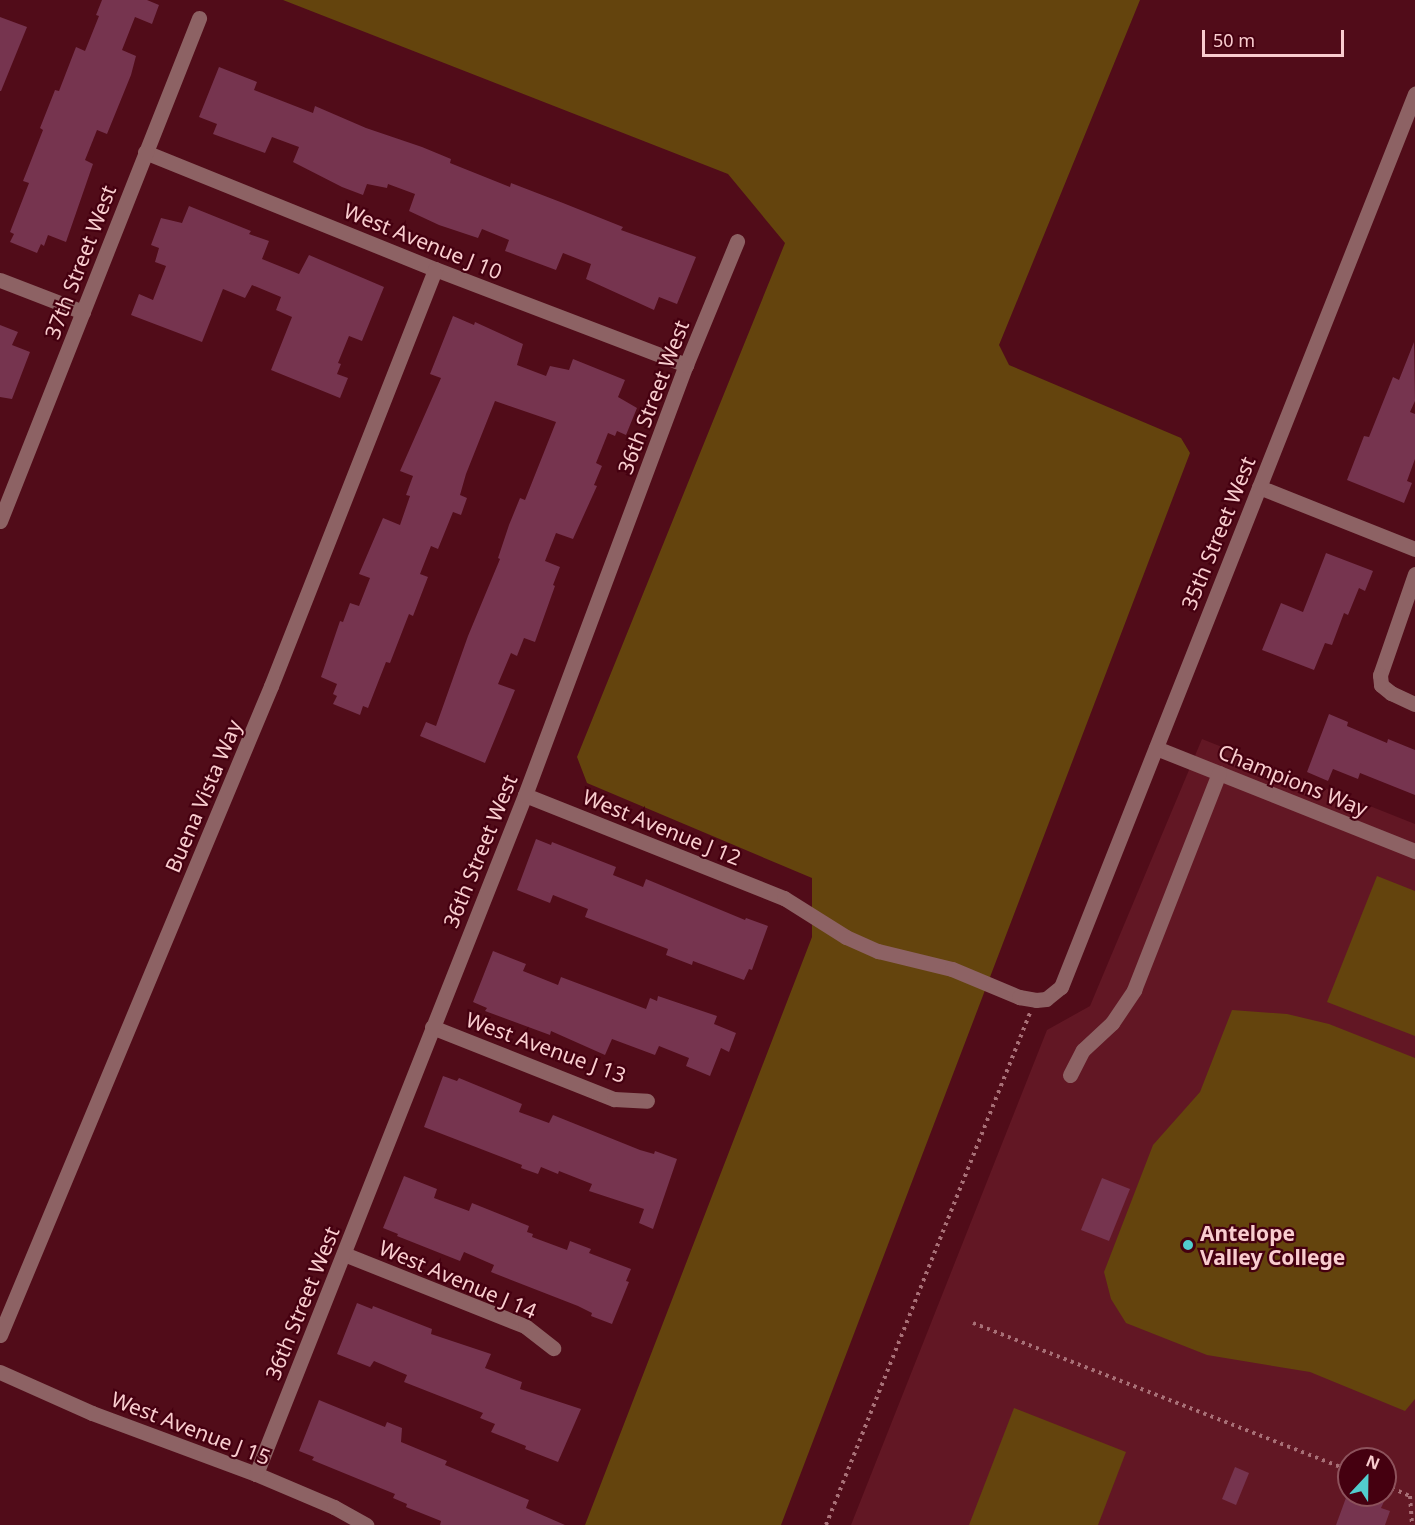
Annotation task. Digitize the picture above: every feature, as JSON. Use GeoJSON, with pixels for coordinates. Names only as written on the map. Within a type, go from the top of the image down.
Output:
{"type":"FeatureCollection","features":[{"type":"Feature","properties":{"kind":"street","name":"37th Street West"},"geometry":{"type":"LineString","coordinates":[[0,521],[199,18]]}},
{"type":"Feature","properties":{"kind":"street","name":"35th Street West"},"geometry":{"type":"LineString","coordinates":[[1036,1000],[1046,999],[1061,987],[1415,94]]}},
{"type":"Feature","properties":{"kind":"street","name":"West Avenue J 10"},"geometry":{"type":"LineString","coordinates":[[146,153],[435,269],[686,365]]}},
{"type":"Feature","properties":{"kind":"street","name":"36th Street West"},"geometry":{"type":"LineString","coordinates":[[256,1474],[525,795],[686,365],[737,240]]}},
{"type":"Feature","properties":{"kind":"street","name":"Buena Vista Way"},"geometry":{"type":"LineString","coordinates":[[0,1335],[272,686],[435,269]]}},
{"type":"Feature","properties":{"kind":"street"},"geometry":{"type":"LineString","coordinates":[[0,280],[82,312]]}},
{"type":"Feature","properties":{"kind":"street"},"geometry":{"type":"LineString","coordinates":[[1259,488],[1415,549]]}},
{"type":"Feature","properties":{"kind":"street"},"geometry":{"type":"LineString","coordinates":[[1415,574],[1380,675],[1381,685],[1391,693],[1415,704]]}},
{"type":"Feature","properties":{"kind":"street","name":"Champions Way"},"geometry":{"type":"LineString","coordinates":[[1155,748],[1415,851]]}},
{"type":"Feature","properties":{"kind":"street"},"geometry":{"type":"LineString","coordinates":[[1070,1075],[1083,1050],[1112,1023],[1134,990],[1219,773]]}},
{"type":"Feature","properties":{"kind":"street","name":"West Avenue J 12"},"geometry":{"type":"LineString","coordinates":[[525,795],[784,898],[846,937],[878,951],[952,969],[1019,996],[1036,1000]]}},
{"type":"Feature","properties":{"kind":"street","name":"West Avenue J 13"},"geometry":{"type":"LineString","coordinates":[[432,1027],[614,1099],[647,1101]]}},
{"type":"Feature","properties":{"kind":"street","name":"West Avenue J 14"},"geometry":{"type":"LineString","coordinates":[[344,1254],[525,1326],[553,1348]]}},
{"type":"Feature","properties":{"kind":"street","name":"West Avenue J 15"},"geometry":{"type":"LineString","coordinates":[[0,1372],[92,1413],[256,1474],[334,1507],[366,1525]]}},
{"type":"Feature","properties":{"kind":"path"},"geometry":{"type":"LineString","coordinates":[[826,1525],[1036,1000]]}},
{"type":"Feature","properties":{"kind":"path"},"geometry":{"type":"LineString","coordinates":[[973,1323],[1337,1465]]}},
{"type":"Feature","properties":{"kind":"path"},"geometry":{"type":"LineString","coordinates":[[1397,1490],[1410,1496],[1412,1525]]}},
{"type":"Feature","properties":{"kind":"shaded area"},"geometry":{"type":"Polygon","coordinates":[[[283,0],[1140,0],[999,345],[1009,365],[1181,438],[1190,453],[781,1525],[585,1525],[812,937],[812,878],[587,783],[577,757],[785,243],[728,174],[283,0]]]}},
{"type":"Feature","properties":{"kind":"shaded area","name":"Antelope Valley College"},"geometry":{"type":"Polygon","coordinates":[[[1202,739],[1415,824],[1415,1525],[851,1525],[1047,1030],[1090,1006],[1202,739]]]}},
{"type":"Feature","properties":{"kind":"shaded area"},"geometry":{"type":"Polygon","coordinates":[[[1377,876],[1415,891],[1415,1036],[1327,1002],[1377,876]]]}},
{"type":"Feature","properties":{"kind":"shaded area"},"geometry":{"type":"Polygon","coordinates":[[[1232,1010],[1287,1014],[1329,1024],[1415,1058],[1415,1399],[1405,1411],[1310,1372],[1207,1355],[1126,1323],[1111,1299],[1104,1272],[1153,1145],[1200,1092],[1232,1010]]]}},
{"type":"Feature","properties":{"kind":"shaded area"},"geometry":{"type":"Polygon","coordinates":[[[1014,1408],[1126,1452],[1098,1525],[969,1525],[1014,1408]]]}},
{"type":"Feature","properties":{"kind":"building"},"geometry":{"type":"Polygon","coordinates":[[[102,0],[147,0],[159,5],[152,24],[135,17],[122,50],[136,56],[131,75],[107,134],[97,130],[85,160],[93,164],[66,242],[48,235],[44,246],[41,244],[37,253],[10,242],[14,234],[10,232],[29,183],[23,181],[43,130],[40,128],[55,90],[59,91],[76,47],[85,51],[99,16],[96,15],[102,0]]]}},
{"type":"Feature","properties":{"kind":"building"},"geometry":{"type":"Polygon","coordinates":[[[0,17],[27,27],[1,91],[0,91],[0,17]]]}},
{"type":"Feature","properties":{"kind":"building"},"geometry":{"type":"Polygon","coordinates":[[[219,67],[257,82],[254,90],[313,113],[315,106],[366,128],[451,159],[450,163],[510,187],[511,183],[623,227],[621,230],[696,257],[677,304],[659,297],[654,310],[586,279],[591,264],[563,253],[556,270],[505,251],[509,240],[482,229],[478,238],[439,225],[409,211],[415,194],[388,184],[387,188],[367,184],[363,195],[342,187],[293,162],[299,147],[272,137],[265,153],[213,134],[217,124],[199,117],[219,67]]]}},
{"type":"Feature","properties":{"kind":"building"},"geometry":{"type":"Polygon","coordinates":[[[189,206],[251,231],[249,234],[269,241],[262,259],[299,274],[309,255],[384,287],[362,341],[349,336],[338,363],[341,364],[337,374],[348,378],[340,398],[271,370],[292,317],[276,310],[281,297],[252,285],[245,298],[223,289],[202,342],[131,315],[139,294],[153,300],[166,266],[155,262],[159,248],[151,245],[161,218],[182,223],[189,206]]]}},
{"type":"Feature","properties":{"kind":"building"},"geometry":{"type":"Polygon","coordinates":[[[453,316],[474,325],[475,322],[523,344],[517,365],[546,376],[550,366],[569,370],[573,359],[625,380],[618,397],[637,408],[626,435],[617,431],[615,436],[608,433],[596,463],[602,466],[594,485],[597,486],[573,539],[556,533],[545,561],[560,567],[553,585],[555,586],[535,642],[524,638],[517,656],[511,653],[498,684],[515,690],[485,763],[420,736],[426,722],[436,726],[468,636],[500,559],[498,558],[509,525],[520,498],[525,500],[556,422],[495,401],[466,474],[460,495],[467,498],[461,515],[453,512],[438,549],[431,546],[420,574],[428,577],[413,616],[409,614],[390,663],[386,662],[368,708],[363,706],[360,715],[333,704],[337,696],[333,694],[337,684],[321,677],[340,621],[343,622],[350,603],[359,606],[370,578],[359,574],[383,518],[400,525],[410,496],[406,495],[413,476],[400,471],[441,378],[430,374],[453,316]]]}},
{"type":"Feature","properties":{"kind":"building"},"geometry":{"type":"Polygon","coordinates":[[[0,325],[18,332],[12,345],[30,352],[12,399],[0,397],[0,325]]]}},
{"type":"Feature","properties":{"kind":"building"},"geometry":{"type":"Polygon","coordinates":[[[1414,342],[1415,401],[1410,412],[1415,414],[1415,459],[1407,481],[1412,483],[1404,503],[1347,480],[1364,436],[1369,437],[1393,377],[1399,380],[1414,342]]]}},
{"type":"Feature","properties":{"kind":"building"},"geometry":{"type":"Polygon","coordinates":[[[1326,553],[1373,571],[1365,591],[1359,588],[1348,615],[1344,613],[1332,645],[1325,643],[1314,670],[1262,650],[1281,603],[1303,612],[1326,553]]]}},
{"type":"Feature","properties":{"kind":"building"},"geometry":{"type":"Polygon","coordinates":[[[1329,714],[1348,722],[1347,726],[1387,743],[1388,739],[1415,750],[1415,795],[1360,773],[1358,779],[1333,769],[1328,781],[1307,772],[1329,714]]]}},
{"type":"Feature","properties":{"kind":"building"},"geometry":{"type":"Polygon","coordinates":[[[536,839],[551,845],[552,842],[616,867],[613,875],[643,887],[646,879],[745,920],[746,918],[768,926],[752,970],[749,969],[744,980],[693,961],[692,965],[666,955],[668,949],[585,917],[588,909],[553,895],[550,903],[517,890],[536,839]]]}},
{"type":"Feature","properties":{"kind":"building"},"geometry":{"type":"Polygon","coordinates":[[[493,951],[526,964],[523,971],[558,985],[561,977],[646,1009],[650,998],[657,1001],[658,996],[717,1016],[714,1024],[736,1033],[729,1052],[721,1048],[710,1076],[686,1066],[689,1058],[659,1046],[655,1055],[612,1039],[605,1055],[551,1031],[550,1035],[485,1011],[487,1008],[473,1002],[493,951]]]}},
{"type":"Feature","properties":{"kind":"building"},"geometry":{"type":"Polygon","coordinates":[[[443,1076],[457,1081],[459,1078],[522,1104],[519,1112],[549,1123],[553,1115],[640,1150],[654,1154],[655,1151],[677,1159],[653,1229],[639,1223],[644,1209],[589,1191],[592,1184],[559,1171],[558,1174],[541,1167],[538,1174],[521,1168],[522,1165],[424,1127],[443,1076]]]}},
{"type":"Feature","properties":{"kind":"building"},"geometry":{"type":"Polygon","coordinates":[[[404,1176],[437,1189],[434,1198],[469,1211],[472,1203],[529,1226],[527,1232],[533,1234],[532,1237],[567,1250],[570,1241],[591,1249],[589,1253],[631,1269],[626,1281],[629,1282],[612,1324],[591,1316],[592,1313],[578,1306],[491,1272],[494,1265],[464,1252],[460,1261],[397,1236],[398,1234],[383,1228],[404,1176]]]}},
{"type":"Feature","properties":{"kind":"building"},"geometry":{"type":"Polygon","coordinates":[[[1102,1178],[1130,1189],[1109,1241],[1081,1230],[1102,1178]]]}},
{"type":"Feature","properties":{"kind":"building"},"geometry":{"type":"Polygon","coordinates":[[[357,1303],[372,1309],[373,1306],[432,1329],[431,1334],[491,1354],[485,1368],[522,1382],[520,1389],[581,1409],[558,1462],[491,1432],[495,1424],[480,1418],[483,1413],[404,1382],[407,1375],[374,1361],[370,1367],[337,1354],[357,1303]]]}},
{"type":"Feature","properties":{"kind":"building"},"geometry":{"type":"Polygon","coordinates":[[[319,1400],[385,1427],[387,1422],[402,1428],[401,1442],[447,1461],[445,1465],[529,1500],[526,1508],[565,1525],[440,1525],[441,1521],[406,1507],[407,1504],[393,1498],[395,1494],[312,1460],[314,1457],[299,1451],[319,1400]]]}},
{"type":"Feature","properties":{"kind":"building"},"geometry":{"type":"Polygon","coordinates":[[[1235,1467],[1249,1473],[1236,1505],[1222,1499],[1235,1467]]]}},
{"type":"Feature","properties":{"kind":"building"},"geometry":{"type":"Polygon","coordinates":[[[1343,1507],[1381,1507],[1390,1511],[1385,1525],[1336,1525],[1343,1507]]]}},
{"type":"Feature","properties":{"kind":"place","name":"Antelope Valley College"},"geometry":{"type":"Point","coordinates":[1188,1245]}}]}
